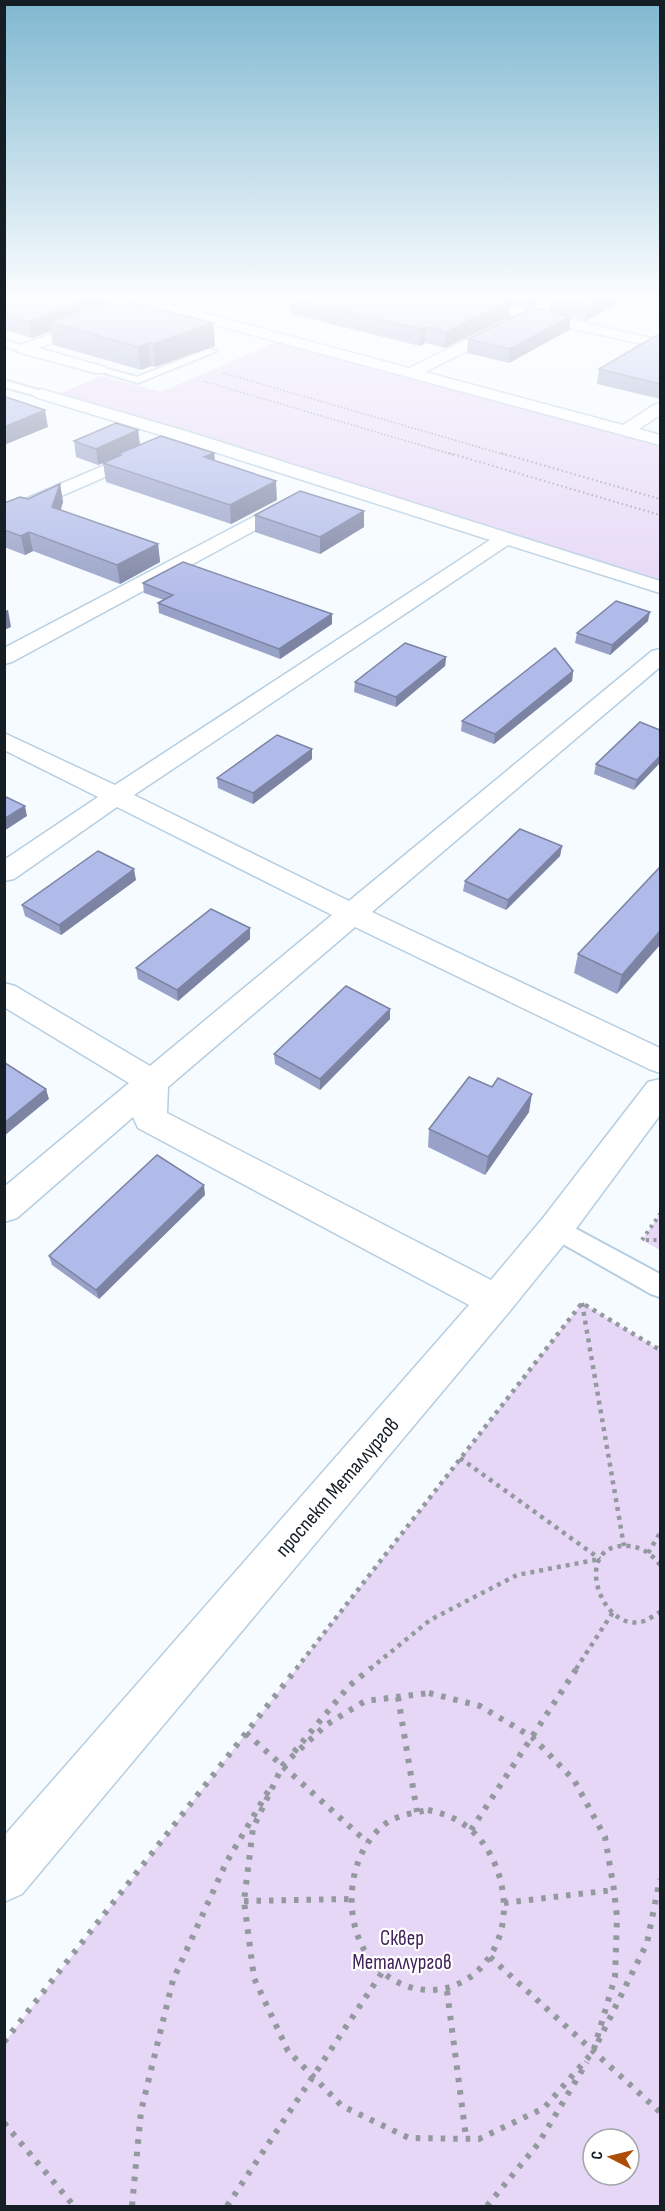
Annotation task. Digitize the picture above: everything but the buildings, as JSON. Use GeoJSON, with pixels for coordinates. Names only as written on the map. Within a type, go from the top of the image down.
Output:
{"type":"FeatureCollection","features":[{"type":"Feature","properties":{"kind":"street"},"geometry":{"type":"LineString","coordinates":[[14,405],[28,399]]}},
{"type":"Feature","properties":{"kind":"street"},"geometry":{"type":"LineString","coordinates":[[59,399],[183,436],[660,587]]}},
{"type":"Feature","properties":{"kind":"street"},"geometry":{"type":"LineString","coordinates":[[504,399],[660,440]]}},
{"type":"Feature","properties":{"kind":"street"},"geometry":{"type":"LineString","coordinates":[[625,431],[660,408]]}},
{"type":"Feature","properties":{"kind":"street"},"geometry":{"type":"LineString","coordinates":[[4,515],[183,436]]}},
{"type":"Feature","properties":{"kind":"street"},"geometry":{"type":"LineString","coordinates":[[4,657],[329,482]]}},
{"type":"Feature","properties":{"kind":"street"},"geometry":{"type":"LineString","coordinates":[[4,873],[116,796],[506,538]]}},
{"type":"Feature","properties":{"kind":"street"},"geometry":{"type":"LineString","coordinates":[[4,1208],[660,656]]}},
{"type":"Feature","properties":{"kind":"street"},"geometry":{"type":"LineString","coordinates":[[4,740],[352,914],[660,1061]]}},
{"type":"Feature","properties":{"kind":"street"},"geometry":{"type":"LineString","coordinates":[[4,993],[152,1082]]}},
{"type":"Feature","properties":{"kind":"street"},"geometry":{"type":"LineString","coordinates":[[152,1082],[150,1119],[496,1301]]}},
{"type":"Feature","properties":{"kind":"street","name":"проспект Металлургов"},"geometry":{"type":"LineString","coordinates":[[4,1876],[496,1301],[556,1228],[660,1091]]}},
{"type":"Feature","properties":{"kind":"lane"},"geometry":{"type":"LineString","coordinates":[[556,1228],[660,1286]]}},
{"type":"Feature","properties":{"kind":"path"},"geometry":{"type":"LineString","coordinates":[[265,399],[660,515]]}},
{"type":"Feature","properties":{"kind":"path"},"geometry":{"type":"LineString","coordinates":[[314,399],[660,499]]}},
{"type":"Feature","properties":{"kind":"path"},"geometry":{"type":"LineString","coordinates":[[642,1240],[660,1240]]}},
{"type":"Feature","properties":{"kind":"path"},"geometry":{"type":"LineString","coordinates":[[582,1303],[660,1350]]}},
{"type":"Feature","properties":{"kind":"path"},"geometry":{"type":"LineString","coordinates":[[4,2042],[582,1303]]}},
{"type":"Feature","properties":{"kind":"path"},"geometry":{"type":"LineString","coordinates":[[582,1303],[624,1546]]}},
{"type":"Feature","properties":{"kind":"path"},"geometry":{"type":"LineString","coordinates":[[460,1458],[600,1559]]}},
{"type":"Feature","properties":{"kind":"path"},"geometry":{"type":"LineString","coordinates":[[648,1553],[660,1533]]}},
{"type":"Feature","properties":{"kind":"path"},"geometry":{"type":"LineString","coordinates":[[132,2206],[141,2111],[173,1980],[226,1863],[283,1765],[349,1686],[430,1620],[517,1575],[600,1559],[613,1549],[624,1546],[636,1547],[648,1553],[660,1565]]}},
{"type":"Feature","properties":{"kind":"path"},"geometry":{"type":"LineString","coordinates":[[600,1559],[594,1575],[596,1588],[600,1599],[613,1612],[632,1621],[644,1621],[660,1612]]}},
{"type":"Feature","properties":{"kind":"path"},"geometry":{"type":"LineString","coordinates":[[471,1830],[613,1612]]}},
{"type":"Feature","properties":{"kind":"path"},"geometry":{"type":"LineString","coordinates":[[429,1693],[480,1706],[532,1737],[574,1780],[605,1838],[617,1917],[615,1977],[593,2052],[544,2108],[479,2139],[409,2138],[342,2106],[288,2051],[254,1978],[244,1901],[253,1828],[283,1765],[326,1725],[365,1701],[429,1693]]}},
{"type":"Feature","properties":{"kind":"path"},"geometry":{"type":"LineString","coordinates":[[398,1697],[417,1812]]}},
{"type":"Feature","properties":{"kind":"path"},"geometry":{"type":"LineString","coordinates":[[246,1733],[367,1842]]}},
{"type":"Feature","properties":{"kind":"path"},"geometry":{"type":"LineString","coordinates":[[428,1810],[450,1816],[471,1830],[487,1850],[499,1875],[504,1903],[501,1932],[490,1957],[471,1978],[447,1991],[419,1991],[392,1980],[371,1960],[357,1931],[351,1899],[355,1869],[367,1842],[384,1825],[405,1813],[428,1810]]}},
{"type":"Feature","properties":{"kind":"path"},"geometry":{"type":"LineString","coordinates":[[487,2206],[538,2144],[593,2052],[647,1942],[660,1879]]}},
{"type":"Feature","properties":{"kind":"path"},"geometry":{"type":"LineString","coordinates":[[504,1903],[614,1890]]}},
{"type":"Feature","properties":{"kind":"path"},"geometry":{"type":"LineString","coordinates":[[244,1901],[351,1899]]}},
{"type":"Feature","properties":{"kind":"path"},"geometry":{"type":"LineString","coordinates":[[490,1957],[660,2112]]}},
{"type":"Feature","properties":{"kind":"path"},"geometry":{"type":"LineString","coordinates":[[227,2206],[383,1971]]}},
{"type":"Feature","properties":{"kind":"path"},"geometry":{"type":"LineString","coordinates":[[447,1991],[466,2138]]}},
{"type":"Feature","properties":{"kind":"path"},"geometry":{"type":"LineString","coordinates":[[4,2123],[74,2206]]}},
{"type":"Feature","properties":{"kind":"green space"},"geometry":{"type":"Polygon","coordinates":[[[74,399],[501,399],[660,442],[660,584],[74,399]]]}},
{"type":"Feature","properties":{"kind":"green space"},"geometry":{"type":"Polygon","coordinates":[[[660,1214],[660,1250],[642,1240],[660,1214]]]}},
{"type":"Feature","properties":{"kind":"green space","name":"Сквер Металлургов"},"geometry":{"type":"Polygon","coordinates":[[[582,1303],[660,1350],[660,2206],[5,2206],[5,2042],[582,1303]]]}}]}
